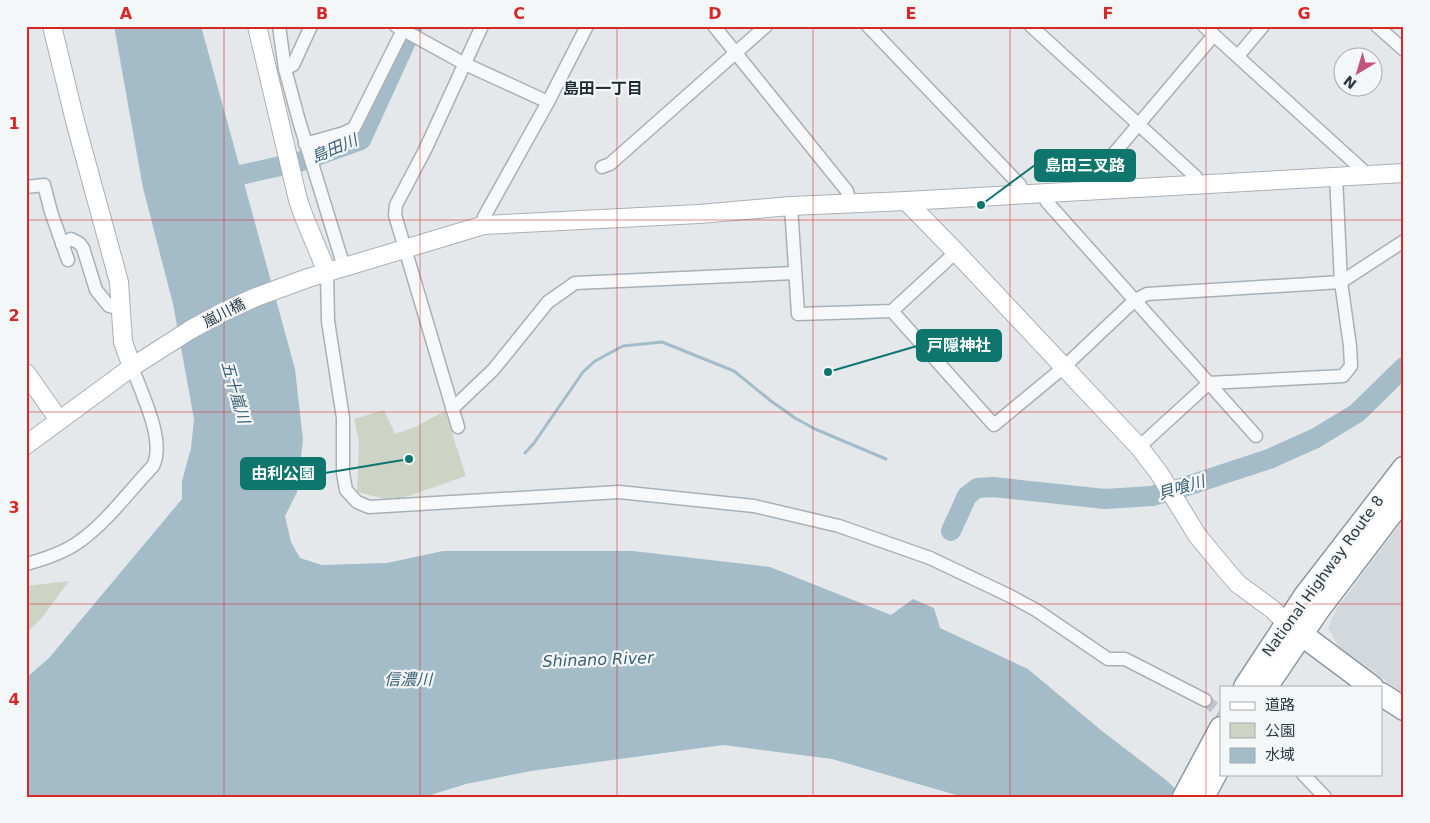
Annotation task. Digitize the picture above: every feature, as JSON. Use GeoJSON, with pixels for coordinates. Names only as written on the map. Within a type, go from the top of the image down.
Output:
{"type":"FeatureCollection","features":[{"type":"Feature","properties":{"kind":"highway","name":"National Highway Route 8"},"geometry":{"type":"LineString","coordinates":[[1266,686],[1294,629],[1305,596],[1404,468]]}},
{"type":"Feature","properties":{"kind":"highway","name":"National Highway Route 8"},"geometry":{"type":"LineString","coordinates":[[1246,686],[1404,497]]}},
{"type":"Feature","properties":{"kind":"highway"},"geometry":{"type":"LineString","coordinates":[[1294,629],[1371,686]]}},
{"type":"Feature","properties":{"kind":"highway"},"geometry":{"type":"LineString","coordinates":[[1382,695],[1404,709]]}},
{"type":"Feature","properties":{"kind":"highway"},"geometry":{"type":"LineString","coordinates":[[1203,797],[1220,733]]}},
{"type":"Feature","properties":{"kind":"highway"},"geometry":{"type":"LineString","coordinates":[[1184,797],[1215,756]]}},
{"type":"Feature","properties":{"kind":"street"},"geometry":{"type":"LineString","coordinates":[[26,564],[63,551],[79,542],[94,530],[153,466],[157,458],[158,449],[139,362],[123,342],[119,282],[75,121],[52,26]]}},
{"type":"Feature","properties":{"kind":"street"},"geometry":{"type":"LineString","coordinates":[[257,26],[298,200],[304,218],[336,270]]}},
{"type":"Feature","properties":{"kind":"street"},"geometry":{"type":"LineString","coordinates":[[279,26],[285,70],[306,144],[336,270],[328,321],[343,418],[343,473],[346,490],[357,502],[369,507],[619,492],[754,506],[839,526],[930,558],[1036,610],[1108,659],[1125,659],[1205,700]]}},
{"type":"Feature","properties":{"kind":"street"},"geometry":{"type":"LineString","coordinates":[[285,70],[293,65],[311,26]]}},
{"type":"Feature","properties":{"kind":"street"},"geometry":{"type":"LineString","coordinates":[[458,427],[395,215],[396,205],[425,150],[482,26]]}},
{"type":"Feature","properties":{"kind":"street"},"geometry":{"type":"LineString","coordinates":[[484,225],[484,217],[548,102],[587,26]]}},
{"type":"Feature","properties":{"kind":"street"},"geometry":{"type":"LineString","coordinates":[[714,26],[847,191],[850,204]]}},
{"type":"Feature","properties":{"kind":"street"},"geometry":{"type":"LineString","coordinates":[[602,167],[610,164],[766,26]]}},
{"type":"Feature","properties":{"kind":"street"},"geometry":{"type":"LineString","coordinates":[[868,26],[1020,185],[1023,194]]}},
{"type":"Feature","properties":{"kind":"street"},"geometry":{"type":"LineString","coordinates":[[1031,26],[1196,177],[1199,184]]}},
{"type":"Feature","properties":{"kind":"street"},"geometry":{"type":"LineString","coordinates":[[1238,56],[1263,26]]}},
{"type":"Feature","properties":{"kind":"street"},"geometry":{"type":"LineString","coordinates":[[1376,26],[1404,50]]}},
{"type":"Feature","properties":{"kind":"street"},"geometry":{"type":"LineString","coordinates":[[306,144],[344,133],[354,128],[401,28],[465,64],[548,102]]}},
{"type":"Feature","properties":{"kind":"street"},"geometry":{"type":"LineString","coordinates":[[1086,191],[1089,183],[1139,124],[1209,31],[1368,175]]}},
{"type":"Feature","properties":{"kind":"street","name":"嵐川橋"},"geometry":{"type":"LineString","coordinates":[[26,445],[139,362],[223,312],[256,297],[308,278],[484,225],[689,214],[791,206],[1404,173]]}},
{"type":"Feature","properties":{"kind":"street"},"geometry":{"type":"LineString","coordinates":[[1139,447],[1209,383],[1344,376],[1351,366],[1341,282],[1336,176]]}},
{"type":"Feature","properties":{"kind":"street"},"geometry":{"type":"LineString","coordinates":[[26,188],[44,185],[51,212],[68,260]]}},
{"type":"Feature","properties":{"kind":"street"},"geometry":{"type":"LineString","coordinates":[[1043,193],[1047,202],[1256,436]]}},
{"type":"Feature","properties":{"kind":"street"},"geometry":{"type":"LineString","coordinates":[[906,201],[1139,447],[1159,473],[1196,535],[1238,584],[1272,609],[1294,629]]}},
{"type":"Feature","properties":{"kind":"street"},"geometry":{"type":"LineString","coordinates":[[791,206],[798,314],[892,311],[956,252]]}},
{"type":"Feature","properties":{"kind":"street"},"geometry":{"type":"LineString","coordinates":[[62,244],[71,239],[83,248],[96,290],[109,306],[121,309]]}},
{"type":"Feature","properties":{"kind":"street"},"geometry":{"type":"LineString","coordinates":[[892,311],[994,425],[1064,367],[1135,300],[1146,294],[1341,282],[1404,241]]}},
{"type":"Feature","properties":{"kind":"street"},"geometry":{"type":"LineString","coordinates":[[452,409],[493,370],[548,302],[575,283],[794,273]]}},
{"type":"Feature","properties":{"kind":"street"},"geometry":{"type":"LineString","coordinates":[[26,374],[59,420]]}},
{"type":"Feature","properties":{"kind":"street"},"geometry":{"type":"LineString","coordinates":[[1309,776],[1325,797]]}},
{"type":"Feature","properties":{"kind":"shaded area"},"geometry":{"type":"Polygon","coordinates":[[[1404,519],[1404,694],[1339,647],[1328,628],[1337,608],[1404,519]]]}},
{"type":"Feature","properties":{"kind":"green space"},"geometry":{"type":"Polygon","coordinates":[[[384,410],[395,434],[413,428],[445,411],[466,476],[394,501],[357,492],[359,441],[354,419],[384,410]]]}},
{"type":"Feature","properties":{"kind":"green space"},"geometry":{"type":"Polygon","coordinates":[[[69,581],[41,619],[26,633],[26,586],[69,581]]]}},
{"type":"Feature","properties":{"kind":"water","name":"信濃川"},"geometry":{"type":"Polygon","coordinates":[[[114,26],[201,26],[295,369],[303,440],[297,492],[285,516],[291,542],[300,558],[322,565],[387,563],[443,551],[633,551],[770,567],[891,615],[913,599],[934,608],[940,628],[1028,669],[1102,731],[1166,780],[1184,797],[963,797],[832,759],[723,745],[531,771],[466,784],[424,797],[26,797],[26,678],[49,658],[182,499],[182,481],[191,448],[194,419],[173,304],[143,188],[114,26]]]}},
{"type":"Feature","properties":{"kind":"waterway","name":"島田川"},"geometry":{"type":"LineString","coordinates":[[215,182],[299,162],[361,140],[413,26]]}},
{"type":"Feature","properties":{"kind":"waterway"},"geometry":{"type":"LineString","coordinates":[[525,453],[583,372],[595,361],[623,346],[662,342],[734,371],[795,418],[815,429],[886,459]]}},
{"type":"Feature","properties":{"kind":"waterway","name":"貝喰川"},"geometry":{"type":"LineString","coordinates":[[951,531],[967,496],[977,488],[993,487],[1105,499],[1152,496],[1269,459],[1316,438],[1357,413],[1404,367]]}},
{"type":"Feature","properties":{"kind":"tunnel"},"geometry":{"type":"LineString","coordinates":[[1205,700],[1220,712]]}},
{"type":"Feature","properties":{"kind":"place","name":"島田三叉路"},"geometry":{"type":"Point","coordinates":[981,205]}},
{"type":"Feature","properties":{"kind":"place","name":"戸隠神社"},"geometry":{"type":"Point","coordinates":[828,372]}},
{"type":"Feature","properties":{"kind":"place","name":"由利公園"},"geometry":{"type":"Point","coordinates":[409,459]}},
{"type":"Feature","properties":{"kind":"district","name":"島田一丁目"},"geometry":{"type":"Point","coordinates":[603,88]}},
{"type":"Feature","properties":{"kind":"water label","name":"五十嵐川"},"geometry":{"type":"Point","coordinates":[236,392]}},
{"type":"Feature","properties":{"kind":"water label","name":"Shinano River"},"geometry":{"type":"Point","coordinates":[598,659]}}]}
